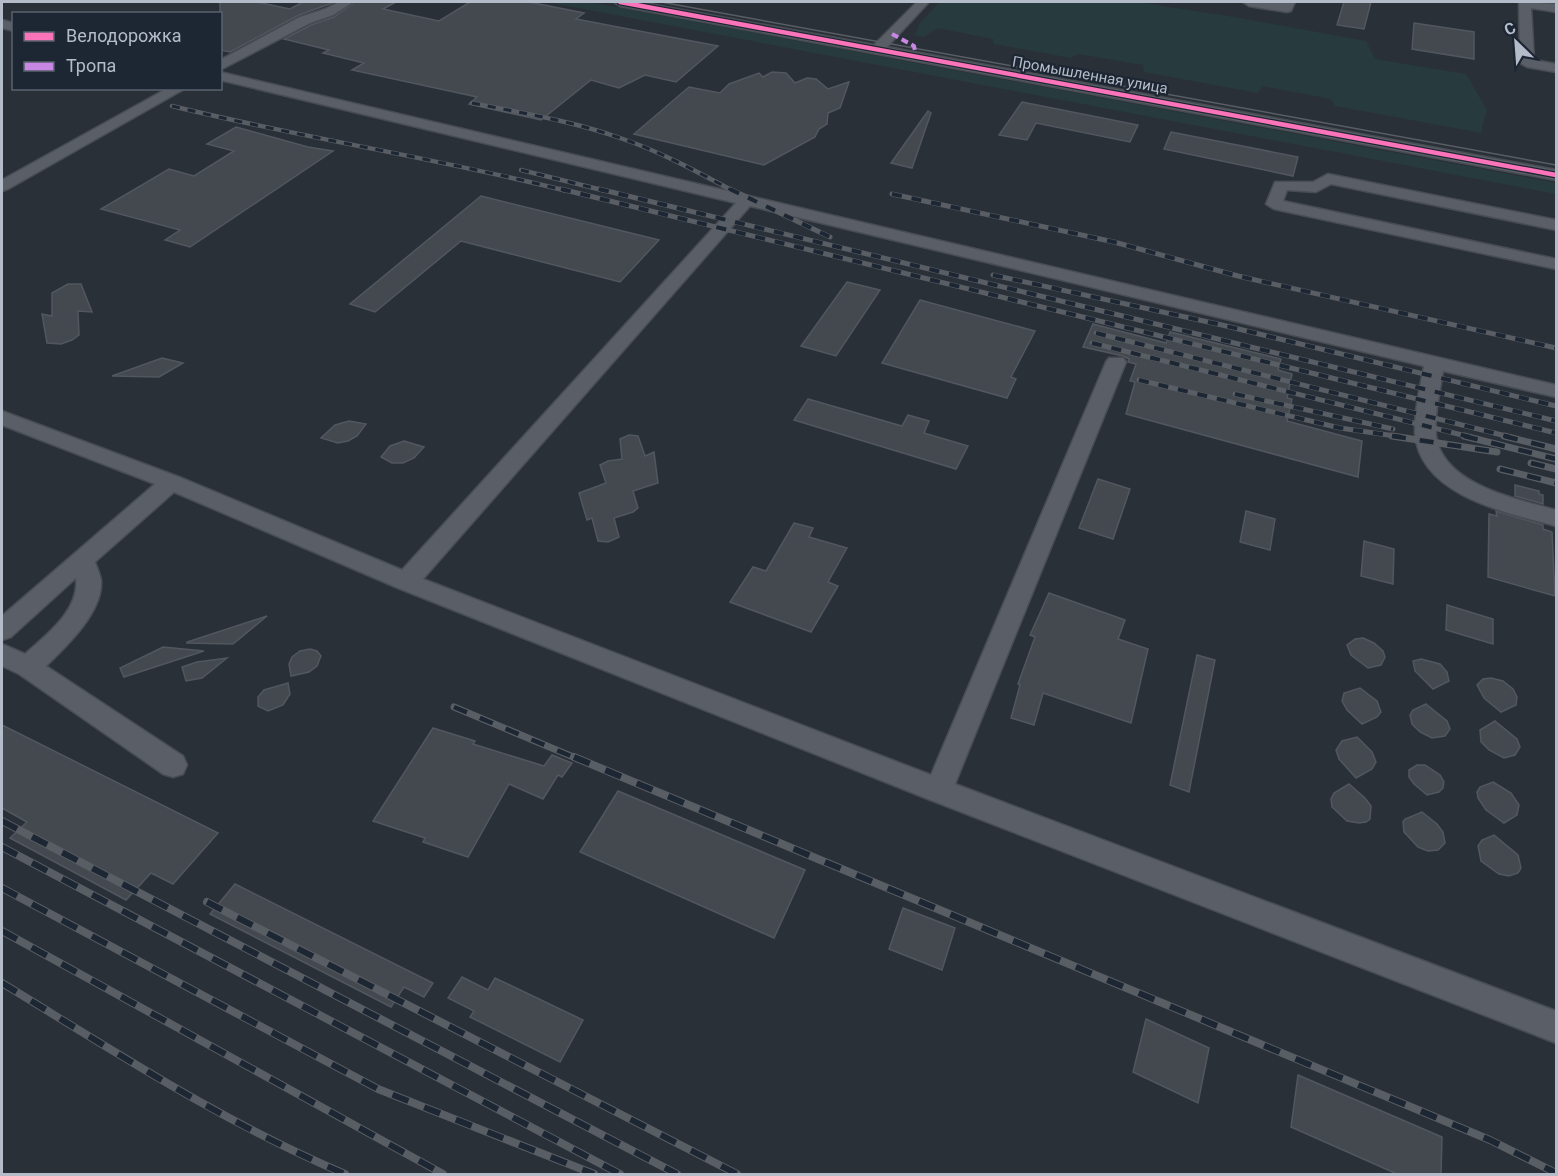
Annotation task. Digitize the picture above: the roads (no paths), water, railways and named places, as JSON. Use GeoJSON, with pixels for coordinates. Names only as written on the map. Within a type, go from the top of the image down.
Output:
{"type":"FeatureCollection","features":[{"type":"Feature","properties":{"kind":"street"},"geometry":{"type":"LineString","coordinates":[[222,65],[305,21],[347,2]]}},
{"type":"Feature","properties":{"kind":"street","name":"Промышленная улица"},"geometry":{"type":"LineString","coordinates":[[620,2],[1557,175]]}},
{"type":"Feature","properties":{"kind":"street"},"geometry":{"type":"LineString","coordinates":[[877,50],[923,2]]}},
{"type":"Feature","properties":{"kind":"street"},"geometry":{"type":"LineString","coordinates":[[1248,2],[1287,8],[1289,2]]}},
{"type":"Feature","properties":{"kind":"street"},"geometry":{"type":"LineString","coordinates":[[1557,8],[1524,3],[1527,63],[1557,68]]}},
{"type":"Feature","properties":{"kind":"street"},"geometry":{"type":"LineString","coordinates":[[222,76],[1557,392]]}},
{"type":"Feature","properties":{"kind":"street"},"geometry":{"type":"LineString","coordinates":[[2,186],[175,90]]}},
{"type":"Feature","properties":{"kind":"street"},"geometry":{"type":"LineString","coordinates":[[1557,225],[1328,179],[1316,187],[1281,185],[1274,204],[1557,264]]}},
{"type":"Feature","properties":{"kind":"street"},"geometry":{"type":"LineString","coordinates":[[406,582],[746,201]]}},
{"type":"Feature","properties":{"kind":"street"},"geometry":{"type":"LineString","coordinates":[[938,790],[1116,362]]}},
{"type":"Feature","properties":{"kind":"street"},"geometry":{"type":"LineString","coordinates":[[1434,363],[1425,435],[1437,463],[1457,481],[1482,495],[1557,518]]}},
{"type":"Feature","properties":{"kind":"street"},"geometry":{"type":"LineString","coordinates":[[2,418],[171,482],[406,582],[938,790],[1557,1027]]}},
{"type":"Feature","properties":{"kind":"street"},"geometry":{"type":"LineString","coordinates":[[2,630],[171,482]]}},
{"type":"Feature","properties":{"kind":"street"},"geometry":{"type":"LineString","coordinates":[[28,666],[59,638],[83,605],[89,581],[82,560]]}},
{"type":"Feature","properties":{"kind":"street"},"geometry":{"type":"LineString","coordinates":[[2,654],[28,666],[173,765]]}},
{"type":"Feature","properties":{"kind":"tram line"},"geometry":{"type":"LineString","coordinates":[[661,2],[1556,165]]}},
{"type":"Feature","properties":{"kind":"railway"},"geometry":{"type":"LineString","coordinates":[[472,103],[565,122],[635,143],[733,191]]}},
{"type":"Feature","properties":{"kind":"railway"},"geometry":{"type":"LineString","coordinates":[[172,106],[567,191]]}},
{"type":"Feature","properties":{"kind":"railway"},"geometry":{"type":"LineString","coordinates":[[521,170],[606,191]]}},
{"type":"Feature","properties":{"kind":"railway"},"geometry":{"type":"LineString","coordinates":[[561,189],[1556,433]]}},
{"type":"Feature","properties":{"kind":"railway"},"geometry":{"type":"LineString","coordinates":[[599,189],[1556,421]]}},
{"type":"Feature","properties":{"kind":"railway"},"geometry":{"type":"LineString","coordinates":[[730,189],[830,237]]}},
{"type":"Feature","properties":{"kind":"railway"},"geometry":{"type":"LineString","coordinates":[[892,194],[1114,242],[1238,276],[1556,348]]}},
{"type":"Feature","properties":{"kind":"railway"},"geometry":{"type":"LineString","coordinates":[[993,275],[1222,325],[1556,406]]}},
{"type":"Feature","properties":{"kind":"railway"},"geometry":{"type":"LineString","coordinates":[[1096,333],[1510,437]]}},
{"type":"Feature","properties":{"kind":"railway"},"geometry":{"type":"LineString","coordinates":[[1092,343],[1470,437]]}},
{"type":"Feature","properties":{"kind":"railway"},"geometry":{"type":"LineString","coordinates":[[1139,380],[1340,428],[1402,437]]}},
{"type":"Feature","properties":{"kind":"railway"},"geometry":{"type":"LineString","coordinates":[[1235,394],[1393,429]]}},
{"type":"Feature","properties":{"kind":"railway"},"geometry":{"type":"LineString","coordinates":[[1392,436],[1497,452]]}},
{"type":"Feature","properties":{"kind":"railway"},"geometry":{"type":"LineString","coordinates":[[1464,436],[1556,459]]}},
{"type":"Feature","properties":{"kind":"railway"},"geometry":{"type":"LineString","coordinates":[[1504,436],[1556,449]]}},
{"type":"Feature","properties":{"kind":"railway"},"geometry":{"type":"LineString","coordinates":[[1531,463],[1556,469]]}},
{"type":"Feature","properties":{"kind":"railway"},"geometry":{"type":"LineString","coordinates":[[1500,469],[1556,483]]}},
{"type":"Feature","properties":{"kind":"railway"},"geometry":{"type":"LineString","coordinates":[[454,707],[578,759]]}},
{"type":"Feature","properties":{"kind":"railway"},"geometry":{"type":"LineString","coordinates":[[574,757],[1490,1140],[1556,1173]]}},
{"type":"Feature","properties":{"kind":"railway"},"geometry":{"type":"LineString","coordinates":[[2,821],[677,1174]]}},
{"type":"Feature","properties":{"kind":"railway"},"geometry":{"type":"LineString","coordinates":[[2,847],[620,1174]]}},
{"type":"Feature","properties":{"kind":"railway"},"geometry":{"type":"LineString","coordinates":[[2,888],[378,1089],[594,1174]]}},
{"type":"Feature","properties":{"kind":"railway"},"geometry":{"type":"LineString","coordinates":[[207,902],[737,1174]]}},
{"type":"Feature","properties":{"kind":"railway"},"geometry":{"type":"LineString","coordinates":[[2,931],[443,1174]]}},
{"type":"Feature","properties":{"kind":"railway"},"geometry":{"type":"LineString","coordinates":[[2,983],[213,1109],[300,1154],[345,1174]]}}]}
